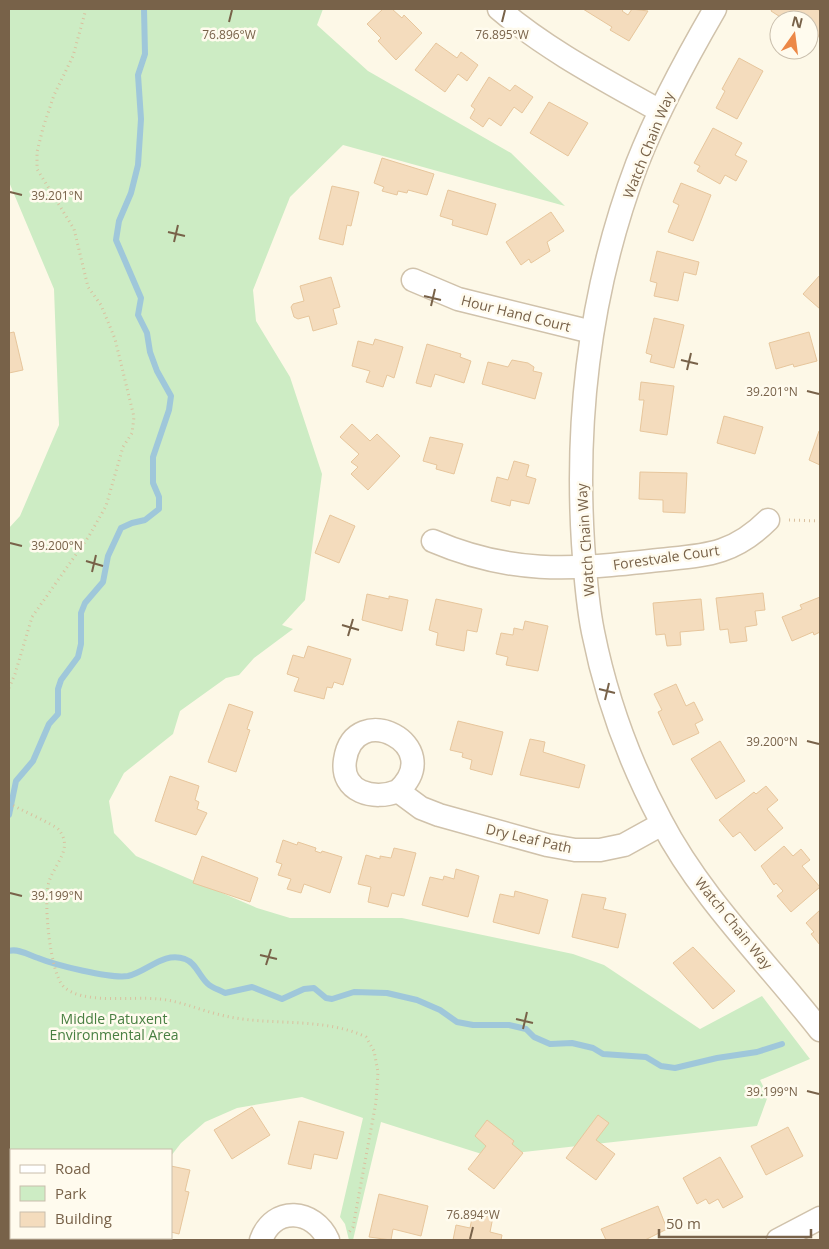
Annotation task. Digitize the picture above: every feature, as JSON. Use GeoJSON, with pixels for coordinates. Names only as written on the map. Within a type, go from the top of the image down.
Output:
{"type":"FeatureCollection","features":[{"type":"Feature","properties":{"kind":"street"},"geometry":{"type":"LineString","coordinates":[[499,9],[516,24],[573,61],[660,111]]}},
{"type":"Feature","properties":{"kind":"street","name":"Watch Chain Way"},"geometry":{"type":"LineString","coordinates":[[715,9],[687,55],[638,163],[621,211],[603,274],[592,332],[581,426],[585,568],[593,631],[607,687],[640,779],[662,824],[724,914],[820,1030]]}},
{"type":"Feature","properties":{"kind":"street","name":"Hour Hand Court"},"geometry":{"type":"LineString","coordinates":[[413,280],[458,299],[592,332]]}},
{"type":"Feature","properties":{"kind":"street","name":"Forestvale Court"},"geometry":{"type":"LineString","coordinates":[[433,541],[478,558],[510,564],[539,568],[585,568],[709,554],[734,546],[751,537],[768,520]]}},
{"type":"Feature","properties":{"kind":"street","name":"Dry Leaf Path"},"geometry":{"type":"LineString","coordinates":[[398,791],[421,808],[439,815],[547,845],[575,850],[600,850],[624,845],[662,824]]}},
{"type":"Feature","properties":{"kind":"street"},"geometry":{"type":"LineString","coordinates":[[261,1240],[264,1233],[275,1221],[288,1216],[299,1215],[317,1223],[334,1239]]}},
{"type":"Feature","properties":{"kind":"street"},"geometry":{"type":"LineString","coordinates":[[778,1240],[820,1218]]}},
{"type":"Feature","properties":{"kind":"path"},"geometry":{"type":"LineString","coordinates":[[9,688],[16,674],[32,617],[89,536],[106,506],[123,448],[132,433],[134,417],[115,339],[101,305],[88,288],[74,229],[37,169],[37,152],[43,128],[54,95],[73,56],[86,9]]}},
{"type":"Feature","properties":{"kind":"path"},"geometry":{"type":"LineString","coordinates":[[768,520],[820,521]]}},
{"type":"Feature","properties":{"kind":"path"},"geometry":{"type":"LineString","coordinates":[[9,803],[58,829],[64,840],[65,850],[49,882],[46,911],[51,947],[58,976],[62,985],[74,994],[180,1002],[220,1015],[337,1028],[366,1037],[374,1051],[378,1072],[376,1102],[353,1227],[348,1235],[334,1239]]}},
{"type":"Feature","properties":{"kind":"green space","name":"Middle Patuxent Environmental Area"},"geometry":{"type":"Polygon","coordinates":[[[9,9],[323,9],[317,25],[368,71],[511,153],[565,206],[343,145],[290,197],[253,290],[256,321],[290,377],[322,474],[305,600],[282,625],[293,629],[254,658],[239,675],[226,678],[180,711],[173,734],[124,773],[109,801],[114,833],[136,856],[257,908],[290,918],[402,918],[573,954],[604,965],[700,1029],[762,996],[810,1059],[760,1080],[768,1096],[757,1126],[488,1156],[381,1122],[353,1240],[349,1240],[345,1224],[340,1217],[363,1118],[302,1097],[237,1108],[205,1122],[181,1143],[172,1155],[172,1149],[10,1149],[10,1239],[144,1239],[9,1240],[9,528],[20,516],[59,425],[54,289],[9,182],[9,9]]]}},
{"type":"Feature","properties":{"kind":"building"},"geometry":{"type":"Polygon","coordinates":[[[383,9],[392,9],[402,18],[404,15],[422,33],[396,60],[378,41],[381,38],[367,24],[383,9]]]}},
{"type":"Feature","properties":{"kind":"building"},"geometry":{"type":"Polygon","coordinates":[[[583,9],[624,9],[622,11],[628,15],[632,9],[648,11],[629,41],[610,30],[612,27],[583,9]]]}},
{"type":"Feature","properties":{"kind":"building"},"geometry":{"type":"Polygon","coordinates":[[[817,9],[818,10],[772,10],[817,9]]]}},
{"type":"Feature","properties":{"kind":"building"},"geometry":{"type":"Polygon","coordinates":[[[819,10],[820,11],[819,35],[819,10]]]}},
{"type":"Feature","properties":{"kind":"building"},"geometry":{"type":"Polygon","coordinates":[[[436,43],[457,58],[461,52],[478,65],[467,81],[458,74],[445,92],[415,70],[436,43]]]}},
{"type":"Feature","properties":{"kind":"building"},"geometry":{"type":"Polygon","coordinates":[[[739,58],[763,71],[737,119],[716,108],[725,91],[722,89],[739,58]]]}},
{"type":"Feature","properties":{"kind":"building"},"geometry":{"type":"Polygon","coordinates":[[[489,77],[510,91],[515,85],[533,97],[522,113],[514,107],[501,126],[489,118],[483,127],[470,118],[475,109],[471,106],[489,77]]]}},
{"type":"Feature","properties":{"kind":"building"},"geometry":{"type":"Polygon","coordinates":[[[549,102],[588,123],[568,156],[530,133],[549,102]]]}},
{"type":"Feature","properties":{"kind":"building"},"geometry":{"type":"Polygon","coordinates":[[[713,128],[742,143],[735,155],[747,161],[736,181],[725,175],[720,184],[697,171],[700,166],[694,163],[713,128]]]}},
{"type":"Feature","properties":{"kind":"building"},"geometry":{"type":"Polygon","coordinates":[[[382,158],[434,174],[427,195],[408,190],[407,193],[398,191],[397,195],[382,191],[384,187],[374,183],[382,158]]]}},
{"type":"Feature","properties":{"kind":"building"},"geometry":{"type":"Polygon","coordinates":[[[681,183],[711,195],[693,241],[668,232],[679,205],[673,202],[681,183]]]}},
{"type":"Feature","properties":{"kind":"building"},"geometry":{"type":"Polygon","coordinates":[[[332,186],[359,192],[351,226],[347,225],[343,245],[319,239],[332,186]]]}},
{"type":"Feature","properties":{"kind":"building"},"geometry":{"type":"Polygon","coordinates":[[[448,190],[496,204],[487,235],[452,225],[453,220],[440,216],[448,190]]]}},
{"type":"Feature","properties":{"kind":"building"},"geometry":{"type":"Polygon","coordinates":[[[551,212],[564,231],[547,242],[550,251],[531,263],[529,259],[521,265],[506,242],[551,212]]]}},
{"type":"Feature","properties":{"kind":"building"},"geometry":{"type":"Polygon","coordinates":[[[657,251],[699,262],[696,275],[684,272],[678,301],[654,296],[657,283],[650,281],[657,251]]]}},
{"type":"Feature","properties":{"kind":"building"},"geometry":{"type":"Polygon","coordinates":[[[820,275],[820,309],[803,294],[820,275]]]}},
{"type":"Feature","properties":{"kind":"building"},"geometry":{"type":"Polygon","coordinates":[[[331,277],[340,307],[333,309],[337,324],[313,331],[309,316],[298,319],[294,317],[291,307],[293,304],[304,301],[300,286],[331,277]]]}},
{"type":"Feature","properties":{"kind":"building"},"geometry":{"type":"Polygon","coordinates":[[[654,318],[684,325],[674,368],[650,362],[652,355],[646,353],[654,318]]]}},
{"type":"Feature","properties":{"kind":"building"},"geometry":{"type":"Polygon","coordinates":[[[14,332],[23,370],[9,373],[9,333],[14,332]]]}},
{"type":"Feature","properties":{"kind":"building"},"geometry":{"type":"Polygon","coordinates":[[[809,332],[817,361],[794,367],[793,364],[776,369],[769,343],[809,332]]]}},
{"type":"Feature","properties":{"kind":"building"},"geometry":{"type":"Polygon","coordinates":[[[375,339],[403,347],[394,378],[387,375],[383,387],[366,382],[370,371],[352,366],[358,341],[373,345],[375,339]]]}},
{"type":"Feature","properties":{"kind":"building"},"geometry":{"type":"Polygon","coordinates":[[[427,344],[461,354],[460,357],[471,361],[464,383],[435,374],[431,387],[416,383],[427,344]]]}},
{"type":"Feature","properties":{"kind":"building"},"geometry":{"type":"Polygon","coordinates":[[[512,360],[528,363],[534,367],[533,371],[542,373],[535,399],[482,384],[488,362],[508,367],[512,360]]]}},
{"type":"Feature","properties":{"kind":"building"},"geometry":{"type":"Polygon","coordinates":[[[641,382],[674,386],[667,435],[640,431],[644,400],[639,400],[641,382]]]}},
{"type":"Feature","properties":{"kind":"building"},"geometry":{"type":"Polygon","coordinates":[[[724,416],[763,427],[755,454],[717,443],[724,416]]]}},
{"type":"Feature","properties":{"kind":"building"},"geometry":{"type":"Polygon","coordinates":[[[352,424],[370,441],[377,434],[400,456],[368,490],[351,474],[358,467],[351,462],[359,454],[340,437],[352,424]]]}},
{"type":"Feature","properties":{"kind":"building"},"geometry":{"type":"Polygon","coordinates":[[[820,432],[820,465],[809,460],[820,432]]]}},
{"type":"Feature","properties":{"kind":"building"},"geometry":{"type":"Polygon","coordinates":[[[430,437],[463,444],[454,474],[436,469],[437,465],[423,461],[430,437]]]}},
{"type":"Feature","properties":{"kind":"building"},"geometry":{"type":"Polygon","coordinates":[[[514,461],[529,465],[526,476],[536,479],[529,504],[511,500],[510,506],[491,501],[497,477],[508,480],[514,461]]]}},
{"type":"Feature","properties":{"kind":"building"},"geometry":{"type":"Polygon","coordinates":[[[640,472],[687,473],[685,513],[663,512],[663,500],[639,499],[640,472]]]}},
{"type":"Feature","properties":{"kind":"building"},"geometry":{"type":"Polygon","coordinates":[[[330,515],[355,526],[339,563],[315,553],[330,515]]]}},
{"type":"Feature","properties":{"kind":"building"},"geometry":{"type":"Polygon","coordinates":[[[763,593],[765,610],[755,611],[757,625],[745,627],[747,641],[730,643],[728,629],[720,630],[716,598],[763,593]]]}},
{"type":"Feature","properties":{"kind":"building"},"geometry":{"type":"Polygon","coordinates":[[[367,594],[389,599],[389,596],[408,600],[402,631],[362,620],[367,594]]]}},
{"type":"Feature","properties":{"kind":"building"},"geometry":{"type":"Polygon","coordinates":[[[820,597],[820,632],[814,635],[813,632],[792,641],[782,617],[802,609],[800,605],[820,597]]]}},
{"type":"Feature","properties":{"kind":"building"},"geometry":{"type":"Polygon","coordinates":[[[436,599],[482,609],[477,632],[467,630],[464,651],[436,645],[438,633],[429,630],[436,599]]]}},
{"type":"Feature","properties":{"kind":"building"},"geometry":{"type":"Polygon","coordinates":[[[701,599],[704,630],[680,632],[681,645],[667,646],[665,634],[656,635],[653,603],[701,599]]]}},
{"type":"Feature","properties":{"kind":"building"},"geometry":{"type":"Polygon","coordinates":[[[525,621],[548,626],[538,671],[506,665],[508,657],[496,654],[501,633],[513,635],[514,628],[523,630],[525,621]]]}},
{"type":"Feature","properties":{"kind":"building"},"geometry":{"type":"Polygon","coordinates":[[[308,646],[351,659],[343,685],[334,682],[332,688],[327,687],[324,699],[294,691],[299,678],[287,674],[293,655],[304,658],[308,646]]]}},
{"type":"Feature","properties":{"kind":"building"},"geometry":{"type":"Polygon","coordinates":[[[676,684],[686,706],[694,702],[703,720],[695,724],[699,733],[673,745],[658,712],[662,710],[654,694],[676,684]]]}},
{"type":"Feature","properties":{"kind":"building"},"geometry":{"type":"Polygon","coordinates":[[[229,704],[253,712],[247,729],[250,730],[236,772],[208,762],[229,704]]]}},
{"type":"Feature","properties":{"kind":"building"},"geometry":{"type":"Polygon","coordinates":[[[458,721],[503,732],[492,775],[470,769],[472,760],[462,757],[463,753],[450,750],[458,721]]]}},
{"type":"Feature","properties":{"kind":"building"},"geometry":{"type":"Polygon","coordinates":[[[530,739],[545,742],[543,752],[585,765],[579,788],[520,775],[530,739]]]}},
{"type":"Feature","properties":{"kind":"building"},"geometry":{"type":"Polygon","coordinates":[[[720,741],[745,781],[716,799],[691,759],[720,741]]]}},
{"type":"Feature","properties":{"kind":"building"},"geometry":{"type":"Polygon","coordinates":[[[170,776],[199,786],[195,800],[199,802],[197,809],[207,813],[196,835],[155,821],[170,776]]]}},
{"type":"Feature","properties":{"kind":"building"},"geometry":{"type":"Polygon","coordinates":[[[766,786],[778,800],[767,809],[783,828],[755,851],[740,832],[733,837],[719,820],[754,792],[756,794],[766,786]]]}},
{"type":"Feature","properties":{"kind":"building"},"geometry":{"type":"Polygon","coordinates":[[[283,840],[297,845],[298,842],[316,848],[315,851],[321,853],[322,851],[342,857],[330,893],[304,884],[301,893],[287,889],[291,879],[278,875],[282,864],[276,862],[283,840]]]}},
{"type":"Feature","properties":{"kind":"building"},"geometry":{"type":"Polygon","coordinates":[[[784,846],[793,856],[801,849],[810,860],[802,866],[820,887],[791,912],[777,896],[783,891],[776,883],[774,885],[761,866],[784,846]]]}},
{"type":"Feature","properties":{"kind":"building"},"geometry":{"type":"Polygon","coordinates":[[[394,848],[416,853],[404,896],[392,893],[388,907],[368,902],[371,887],[358,884],[366,855],[380,859],[380,856],[391,858],[394,848]]]}},
{"type":"Feature","properties":{"kind":"building"},"geometry":{"type":"Polygon","coordinates":[[[202,856],[258,878],[250,902],[193,883],[202,856]]]}},
{"type":"Feature","properties":{"kind":"building"},"geometry":{"type":"Polygon","coordinates":[[[456,869],[479,876],[468,917],[422,905],[430,877],[443,880],[444,876],[454,879],[456,869]]]}},
{"type":"Feature","properties":{"kind":"building"},"geometry":{"type":"Polygon","coordinates":[[[515,891],[548,900],[539,934],[493,922],[500,894],[514,897],[515,891]]]}},
{"type":"Feature","properties":{"kind":"building"},"geometry":{"type":"Polygon","coordinates":[[[582,894],[606,898],[603,909],[626,914],[618,948],[572,937],[582,894]]]}},
{"type":"Feature","properties":{"kind":"building"},"geometry":{"type":"Polygon","coordinates":[[[820,910],[820,945],[811,934],[814,932],[806,923],[820,910]]]}},
{"type":"Feature","properties":{"kind":"building"},"geometry":{"type":"Polygon","coordinates":[[[693,947],[735,991],[713,1009],[673,963],[693,947]]]}},
{"type":"Feature","properties":{"kind":"building"},"geometry":{"type":"Polygon","coordinates":[[[252,1107],[270,1135],[232,1159],[214,1130],[252,1107]]]}},
{"type":"Feature","properties":{"kind":"building"},"geometry":{"type":"Polygon","coordinates":[[[598,1115],[609,1123],[596,1140],[615,1154],[596,1180],[566,1158],[598,1115]]]}},
{"type":"Feature","properties":{"kind":"building"},"geometry":{"type":"Polygon","coordinates":[[[487,1120],[514,1141],[512,1144],[523,1153],[494,1189],[468,1169],[486,1146],[475,1136],[487,1120]]]}},
{"type":"Feature","properties":{"kind":"building"},"geometry":{"type":"Polygon","coordinates":[[[299,1121],[344,1132],[337,1159],[314,1154],[311,1169],[288,1164],[299,1121]]]}},
{"type":"Feature","properties":{"kind":"building"},"geometry":{"type":"Polygon","coordinates":[[[788,1127],[803,1156],[766,1175],[751,1146],[788,1127]]]}},
{"type":"Feature","properties":{"kind":"building"},"geometry":{"type":"Polygon","coordinates":[[[720,1157],[743,1197],[723,1208],[718,1199],[709,1204],[706,1199],[697,1204],[683,1178],[720,1157]]]}},
{"type":"Feature","properties":{"kind":"building"},"geometry":{"type":"Polygon","coordinates":[[[172,1166],[190,1170],[185,1191],[189,1192],[179,1234],[172,1232],[172,1166]]]}},
{"type":"Feature","properties":{"kind":"building"},"geometry":{"type":"Polygon","coordinates":[[[379,1194],[428,1206],[421,1236],[393,1229],[391,1240],[369,1237],[379,1194]]]}},
{"type":"Feature","properties":{"kind":"building"},"geometry":{"type":"Polygon","coordinates":[[[658,1206],[667,1229],[645,1240],[606,1240],[601,1229],[658,1206]]]}},
{"type":"Feature","properties":{"kind":"building"},"geometry":{"type":"Polygon","coordinates":[[[473,1213],[493,1217],[490,1232],[502,1235],[501,1240],[453,1240],[456,1225],[470,1228],[473,1213]]]}},
{"type":"Feature","properties":{"kind":"waterway"},"geometry":{"type":"LineString","coordinates":[[9,815],[16,781],[33,761],[49,724],[58,714],[58,689],[61,680],[78,657],[81,644],[81,613],[85,603],[103,582],[108,556],[121,528],[145,520],[159,509],[159,497],[153,483],[153,457],[169,410],[171,396],[157,371],[150,352],[147,333],[138,315],[141,298],[116,240],[119,221],[131,193],[138,165],[141,119],[138,75],[145,54],[144,9]]}},
{"type":"Feature","properties":{"kind":"waterway"},"geometry":{"type":"LineString","coordinates":[[9,951],[20,951],[69,968],[120,976],[135,974],[163,960],[177,957],[189,961],[208,984],[225,993],[252,987],[282,999],[304,989],[314,988],[326,998],[332,999],[354,992],[387,993],[417,1000],[440,1010],[457,1022],[473,1025],[509,1025],[526,1029],[534,1037],[550,1044],[572,1043],[593,1048],[603,1054],[646,1057],[661,1066],[675,1068],[717,1058],[757,1052],[782,1044]]}}]}
